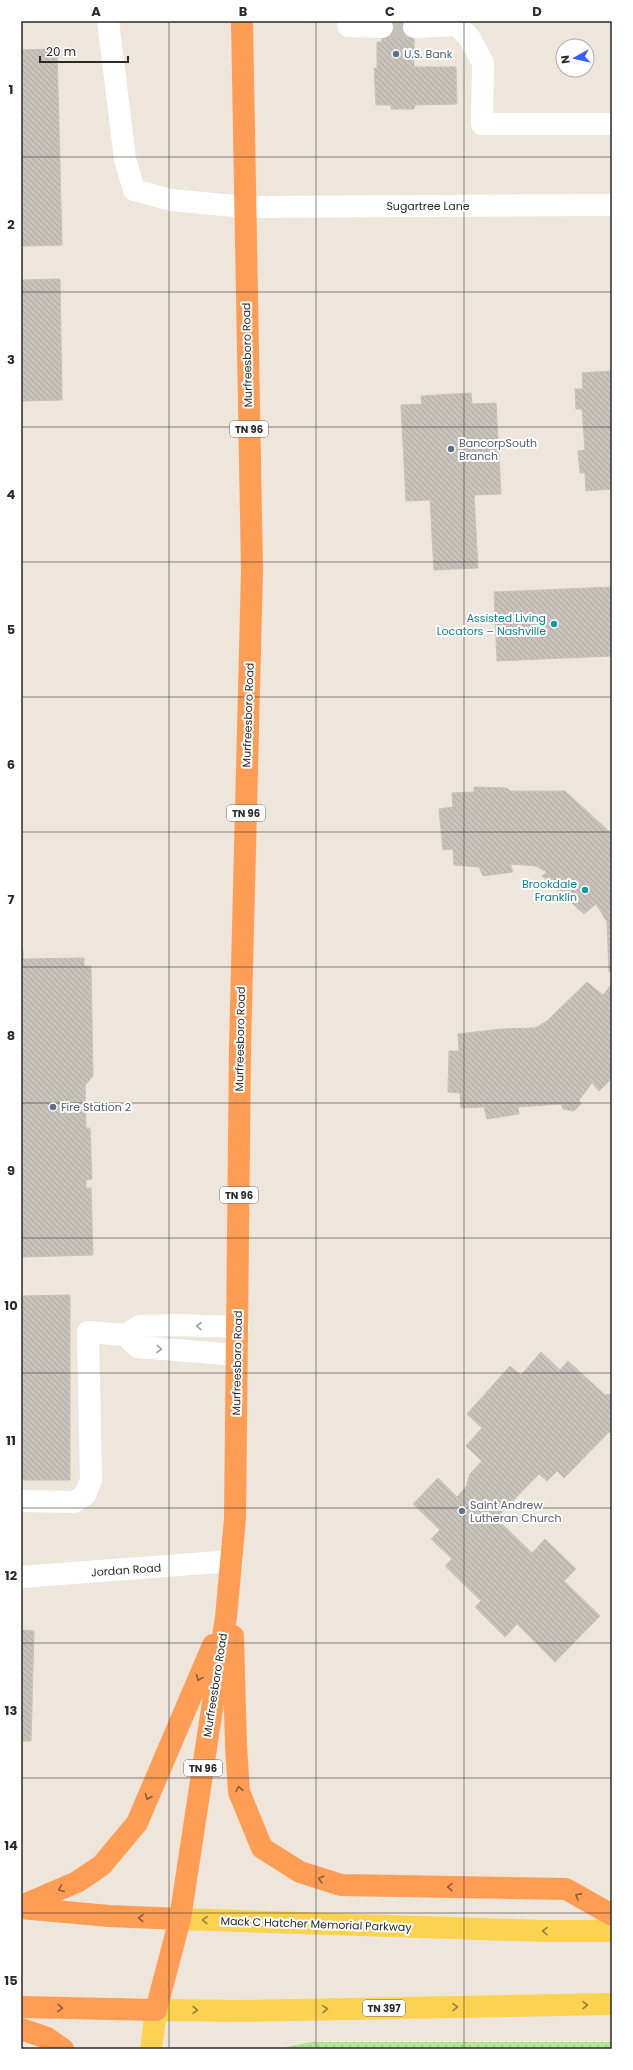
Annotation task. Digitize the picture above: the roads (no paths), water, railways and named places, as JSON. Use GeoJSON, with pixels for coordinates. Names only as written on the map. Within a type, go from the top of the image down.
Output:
{"type":"FeatureCollection","features":[{"type":"Feature","properties":{"kind":"highway","name":"Murfreesboro Road"},"geometry":{"type":"LineString","coordinates":[[156,2010],[180,1919],[226,1617],[235,1519],[240,1056],[252,570],[244,207],[242,21]]}},
{"type":"Feature","properties":{"kind":"highway"},"geometry":{"type":"LineString","coordinates":[[232,1561],[236,1746],[239,1792],[262,1848],[300,1872],[341,1885],[566,1889],[612,1915]]}},
{"type":"Feature","properties":{"kind":"highway"},"geometry":{"type":"LineString","coordinates":[[21,1907],[76,1882],[102,1865],[136,1823],[226,1617]]}},
{"type":"Feature","properties":{"kind":"highway","name":"Mack C Hatcher Memorial Parkway"},"geometry":{"type":"LineString","coordinates":[[21,1907],[110,1916],[180,1919]]}},
{"type":"Feature","properties":{"kind":"highway","name":"TN 397"},"geometry":{"type":"LineString","coordinates":[[21,2007],[156,2010]]}},
{"type":"Feature","properties":{"kind":"highway"},"geometry":{"type":"LineString","coordinates":[[21,2029],[47,2038],[63,2049]]}},
{"type":"Feature","properties":{"kind":"main road","name":"Mack C Hatcher Memorial Parkway"},"geometry":{"type":"LineString","coordinates":[[180,1919],[543,1931],[612,1931]]}},
{"type":"Feature","properties":{"kind":"main road","name":"TN 397"},"geometry":{"type":"LineString","coordinates":[[156,2010],[242,2011],[612,2004]]}},
{"type":"Feature","properties":{"kind":"main road","name":"Murfreesboro Road"},"geometry":{"type":"LineString","coordinates":[[152,2049],[156,2010]]}},
{"type":"Feature","properties":{"kind":"street","name":"Sugartree Lane"},"geometry":{"type":"LineString","coordinates":[[108,21],[125,159],[134,190],[171,200],[244,207],[612,206]]}},
{"type":"Feature","properties":{"kind":"street"},"geometry":{"type":"LineString","coordinates":[[414,28],[458,25],[470,37],[483,63],[482,124],[612,124]]}},
{"type":"Feature","properties":{"kind":"street"},"geometry":{"type":"LineString","coordinates":[[348,26],[382,27]]}},
{"type":"Feature","properties":{"kind":"street"},"geometry":{"type":"LineString","coordinates":[[21,1501],[74,1502],[85,1496],[91,1480],[88,1332],[125,1335],[140,1326],[177,1325],[238,1328]]}},
{"type":"Feature","properties":{"kind":"street"},"geometry":{"type":"LineString","coordinates":[[125,1335],[138,1347],[237,1355]]}},
{"type":"Feature","properties":{"kind":"street","name":"Jordan Road"},"geometry":{"type":"LineString","coordinates":[[21,1577],[232,1561]]}},
{"type":"Feature","properties":{"kind":"tunnel"},"geometry":{"type":"LineString","coordinates":[[382,27],[414,27]]}},
{"type":"Feature","properties":{"kind":"place","name":"U.S. Bank"},"geometry":{"type":"Point","coordinates":[396,54]}},
{"type":"Feature","properties":{"kind":"place","name":"BancorpSouth Branch"},"geometry":{"type":"Point","coordinates":[451,449]}},
{"type":"Feature","properties":{"kind":"place","name":"Assisted Living Locators – Nashville"},"geometry":{"type":"Point","coordinates":[554,624]}},
{"type":"Feature","properties":{"kind":"place","name":"Brookdale Franklin"},"geometry":{"type":"Point","coordinates":[585,890]}},
{"type":"Feature","properties":{"kind":"place","name":"Fire Station 2"},"geometry":{"type":"Point","coordinates":[53,1107]}},
{"type":"Feature","properties":{"kind":"place","name":"Saint Andrew Lutheran Church"},"geometry":{"type":"Point","coordinates":[462,1511]}}]}
